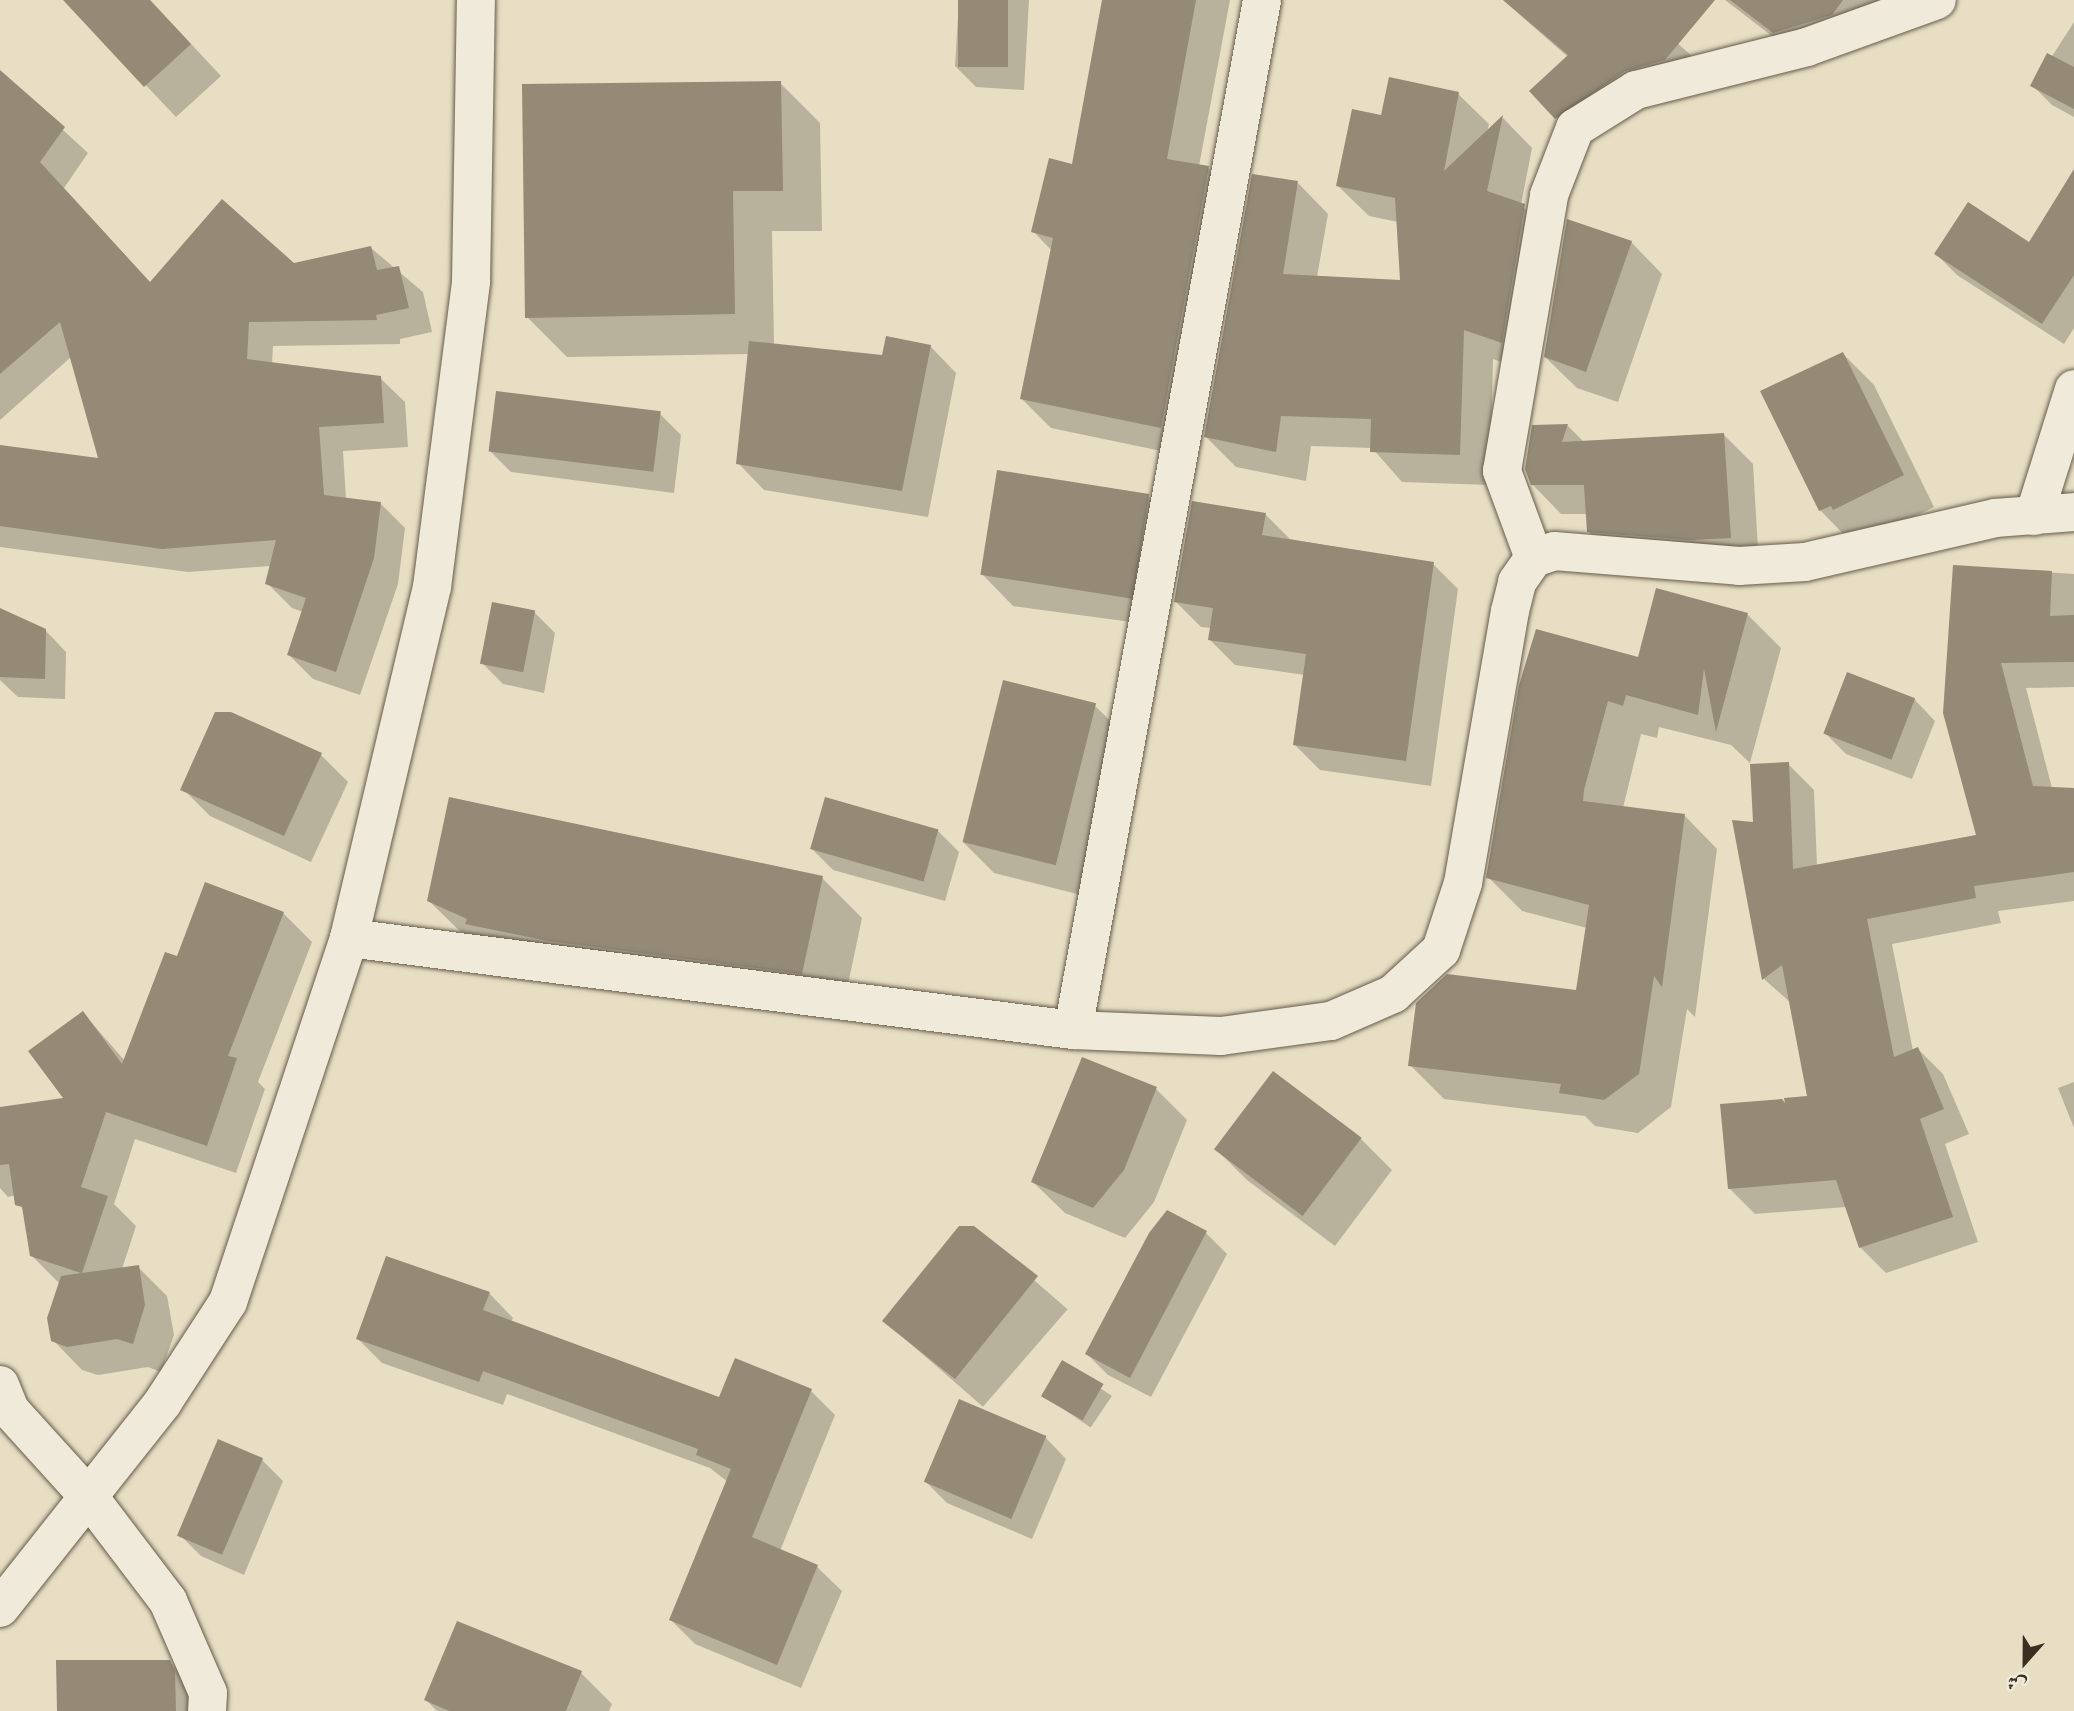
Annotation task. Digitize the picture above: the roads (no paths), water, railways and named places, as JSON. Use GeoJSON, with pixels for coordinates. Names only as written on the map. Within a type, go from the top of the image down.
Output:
{"type":"FeatureCollection","features":[{"type":"Feature","properties":{"kind":"street"},"geometry":{"type":"LineString","coordinates":[[0,1608],[163,1402],[228,1302],[349,938],[432,587],[471,282],[476,0]]}},
{"type":"Feature","properties":{"kind":"street"},"geometry":{"type":"LineString","coordinates":[[1073,1030],[1262,0]]}},
{"type":"Feature","properties":{"kind":"street"},"geometry":{"type":"LineString","coordinates":[[1534,558],[1502,471],[1549,195],[1575,128],[1636,90],[1807,47],[1937,0]]}},
{"type":"Feature","properties":{"kind":"street"},"geometry":{"type":"LineString","coordinates":[[2034,516],[2074,389]]}},
{"type":"Feature","properties":{"kind":"street"},"geometry":{"type":"LineString","coordinates":[[349,938],[1073,1030],[1221,1036],[1331,1021],[1393,994],[1441,950],[1463,883],[1510,611],[1517,582],[1534,558],[1554,551],[1739,566],[1805,562],[1995,519],[2074,512]]}},
{"type":"Feature","properties":{"kind":"street"},"geometry":{"type":"LineString","coordinates":[[0,1385],[10,1410],[89,1497],[168,1601],[208,1693],[207,1711]]}}]}
